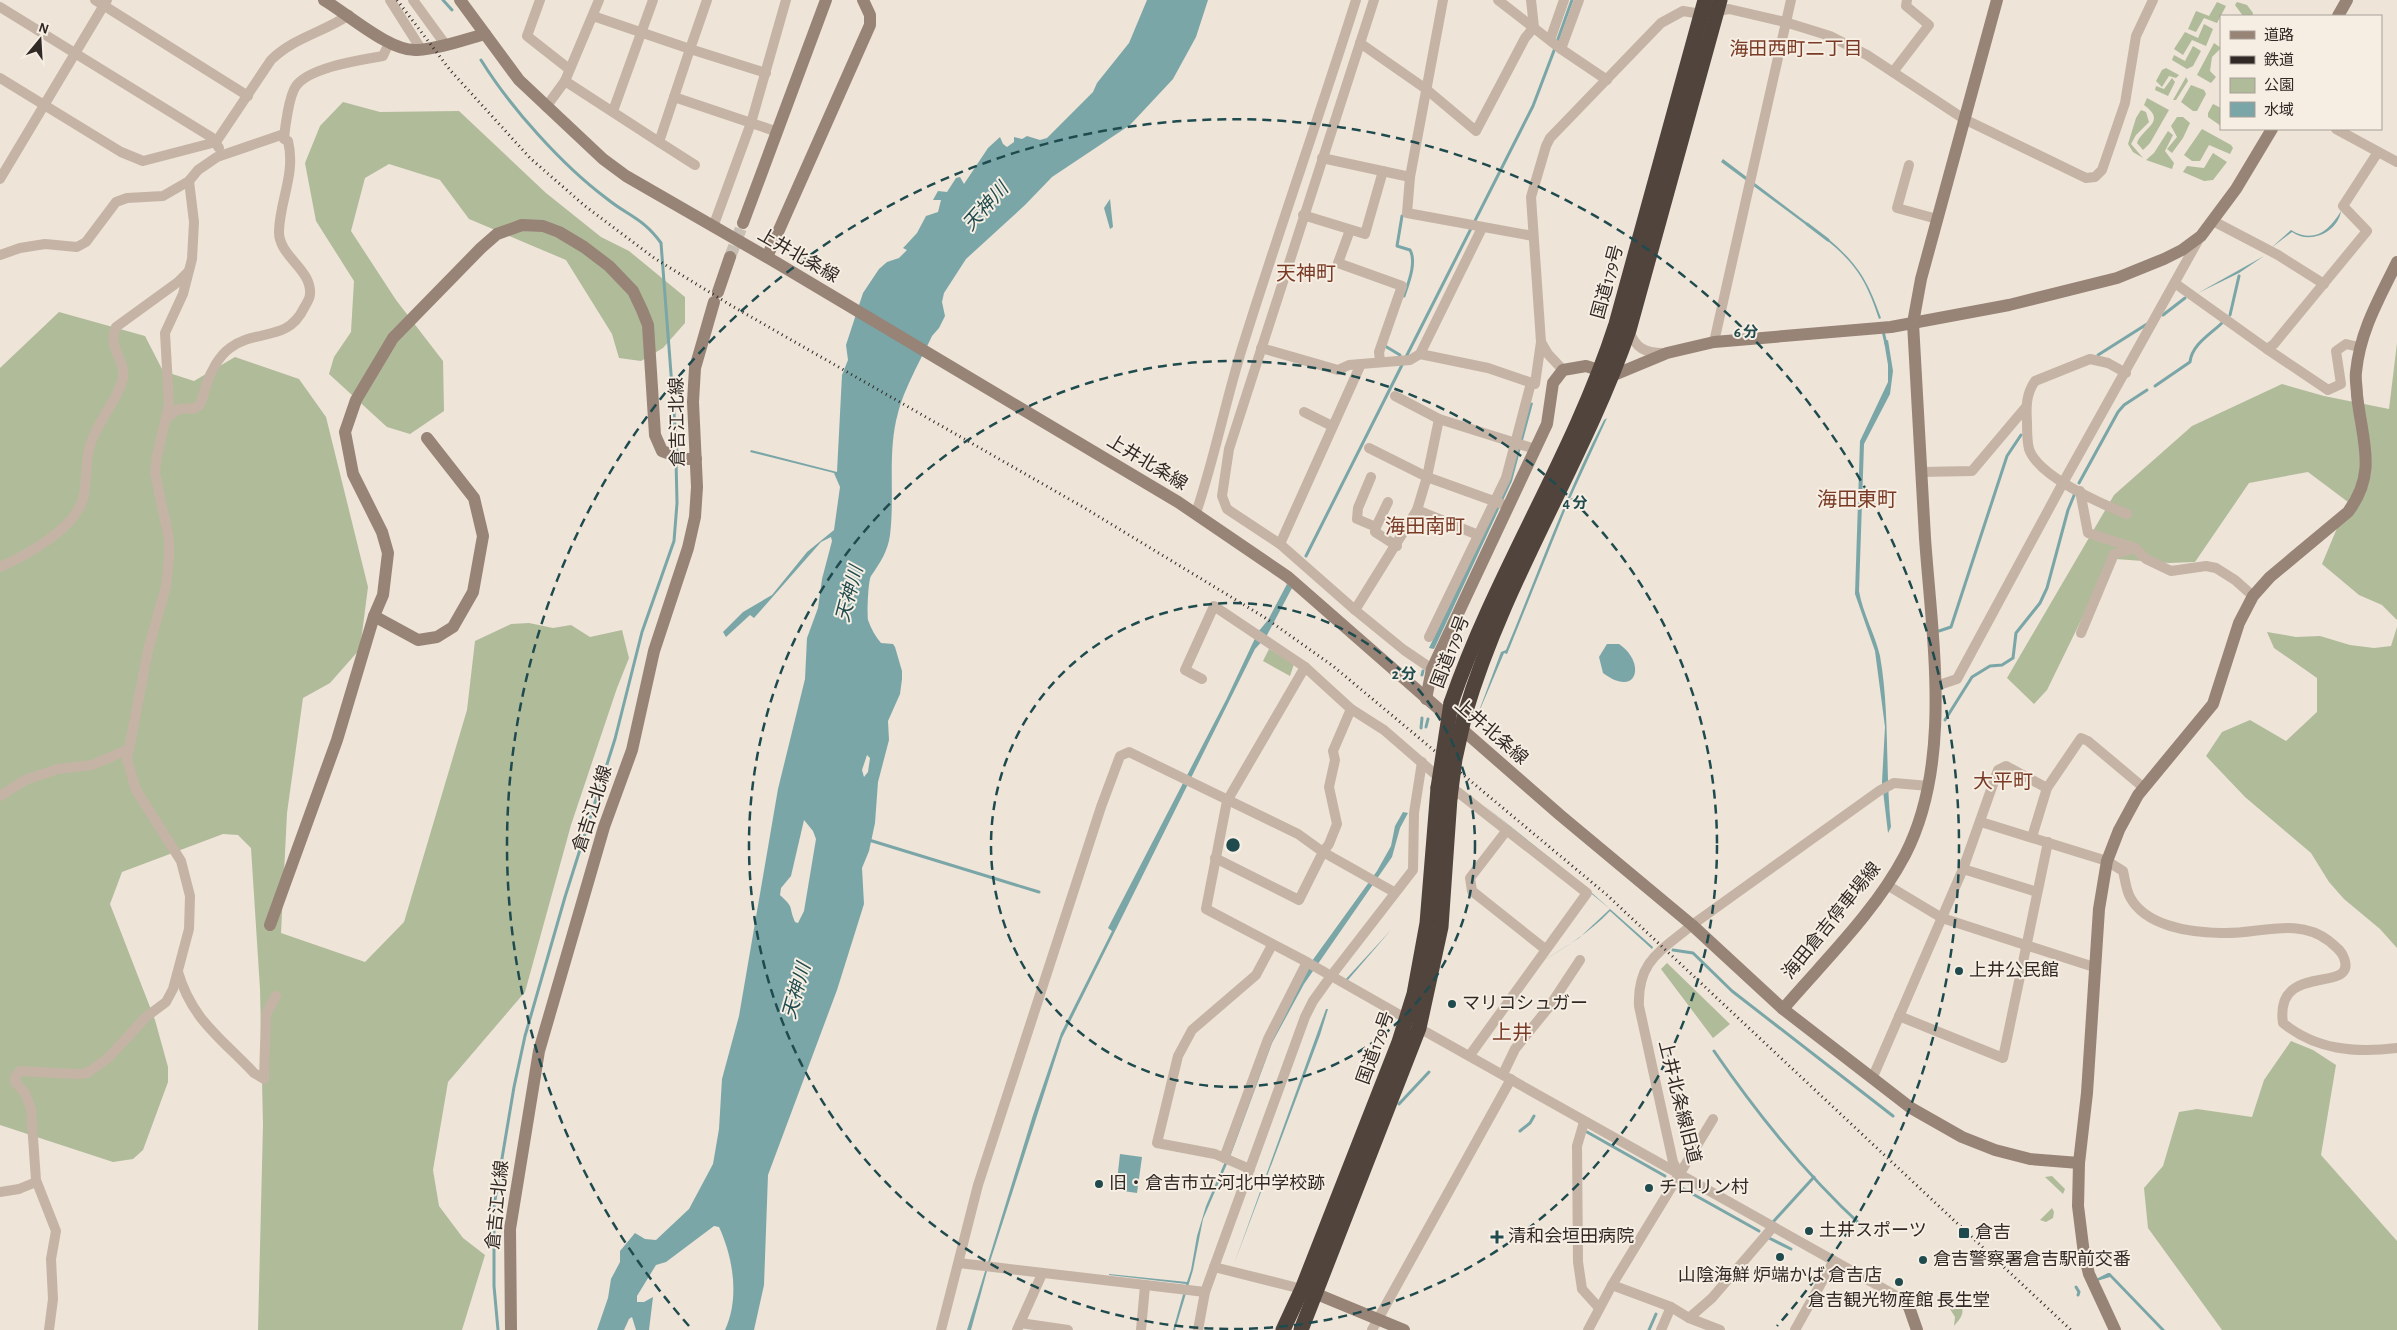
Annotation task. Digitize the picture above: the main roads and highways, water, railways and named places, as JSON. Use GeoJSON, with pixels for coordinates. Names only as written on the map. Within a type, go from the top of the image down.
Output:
{"type":"FeatureCollection","features":[{"type":"Feature","properties":{"kind":"highway","name":"国道179号"},"geometry":{"type":"LineString","coordinates":[[1413,1024],[1428,923],[1438,788],[1451,702],[1483,619],[1629,330],[1719,5]]}},
{"type":"Feature","properties":{"kind":"highway","name":"国道179号"},"geometry":{"type":"LineString","coordinates":[[1301,1330],[1309,1291],[1413,1024],[1441,926],[1450,798],[1455,759],[1477,671],[1607,373],[1616,324],[1703,7]]}},
{"type":"Feature","properties":{"kind":"highway","name":"国道179号"},"geometry":{"type":"LineString","coordinates":[[1283,1330],[1309,1291]]}},
{"type":"Feature","properties":{"kind":"main road"},"geometry":{"type":"LineString","coordinates":[[324,0],[389,43],[402,48],[422,49],[485,34]]}},
{"type":"Feature","properties":{"kind":"main road","name":"上井北条線"},"geometry":{"type":"LineString","coordinates":[[460,0],[519,80],[603,159],[626,176],[772,260],[1178,502],[1288,577],[1426,699],[1692,925],[1783,1009]]}},
{"type":"Feature","properties":{"kind":"main road"},"geometry":{"type":"LineString","coordinates":[[743,223],[826,0]]}},
{"type":"Feature","properties":{"kind":"main road"},"geometry":{"type":"LineString","coordinates":[[772,260],[870,25],[870,15],[864,0]]}},
{"type":"Feature","properties":{"kind":"main road","name":"海田倉吉停車場線"},"geometry":{"type":"LineString","coordinates":[[1783,1009],[1887,885],[1905,854],[1918,826],[1929,786],[1936,686],[1913,323],[1921,279],[1997,0]]}},
{"type":"Feature","properties":{"kind":"main road"},"geometry":{"type":"LineString","coordinates":[[2339,15],[2347,0]]}},
{"type":"Feature","properties":{"kind":"main road"},"geometry":{"type":"LineString","coordinates":[[1426,699],[1432,669],[1502,504],[1535,449],[1547,424],[1553,383],[1563,370],[1586,366],[1607,373],[1667,353],[1714,342],[1891,327],[2010,305],[2117,278],[2164,260],[2201,236],[2236,189],[2271,130]]}},
{"type":"Feature","properties":{"kind":"main road"},"geometry":{"type":"LineString","coordinates":[[270,925],[337,740],[374,616],[383,595],[388,553],[382,532],[353,474],[345,432],[356,400],[393,338],[480,248],[497,234],[522,225],[543,226],[559,232],[584,247],[609,266],[632,291],[648,325],[655,435],[662,451],[684,459],[696,459]]}},
{"type":"Feature","properties":{"kind":"main road","name":"倉吉江北線"},"geometry":{"type":"LineString","coordinates":[[511,1330],[510,1229],[539,1051],[604,827],[632,750],[654,651],[688,548],[695,517],[696,459],[693,402],[695,368],[730,257]]}},
{"type":"Feature","properties":{"kind":"main road"},"geometry":{"type":"LineString","coordinates":[[2115,1330],[2089,1274],[2084,1254],[2078,1206],[2079,1163],[2087,1093],[2094,967],[2099,909],[2107,861],[2119,830],[2144,788],[2213,704],[2239,623],[2253,596],[2270,577],[2348,512],[2364,485],[2365,441],[2355,376],[2359,347],[2366,324],[2397,262]]}},
{"type":"Feature","properties":{"kind":"main road"},"geometry":{"type":"LineString","coordinates":[[374,616],[418,640],[437,637],[453,627],[473,592],[483,536],[474,498],[427,438]]}},
{"type":"Feature","properties":{"kind":"main road"},"geometry":{"type":"LineString","coordinates":[[1783,1009],[1872,1079],[1918,1112],[1962,1138],[2030,1159],[2079,1163]]}},
{"type":"Feature","properties":{"kind":"main road"},"geometry":{"type":"LineString","coordinates":[[1309,1291],[1375,1325],[1404,1330]]}},
{"type":"Feature","properties":{"kind":"main road"},"geometry":{"type":"LineString","coordinates":[[1902,1299],[1909,1307],[1917,1330]]}},
{"type":"Feature","properties":{"kind":"water","name":"天神川"},"geometry":{"type":"Polygon","coordinates":[[[1147,0],[1208,0],[1196,37],[1173,79],[1130,125],[1052,177],[1025,205],[966,259],[944,293],[942,302],[945,316],[939,328],[932,336],[913,374],[898,413],[892,458],[890,535],[885,552],[870,579],[868,620],[881,643],[893,644],[895,647],[902,671],[900,694],[888,721],[889,740],[878,782],[875,823],[869,851],[862,868],[864,904],[837,990],[768,1175],[764,1285],[754,1330],[725,1330],[730,1318],[732,1305],[733,1278],[724,1239],[719,1227],[714,1226],[666,1262],[656,1265],[637,1296],[637,1302],[644,1302],[653,1297],[649,1330],[636,1330],[632,1317],[629,1319],[624,1330],[597,1330],[608,1298],[611,1279],[620,1262],[620,1251],[635,1233],[645,1239],[656,1240],[689,1209],[713,1164],[719,1129],[722,1079],[739,1016],[778,789],[805,679],[807,638],[818,608],[822,579],[832,541],[831,537],[821,542],[754,618],[750,615],[726,637],[723,632],[743,612],[772,595],[807,552],[834,530],[840,487],[834,473],[750,452],[751,450],[837,472],[842,375],[848,360],[846,345],[863,293],[879,269],[887,262],[899,258],[907,250],[903,248],[917,233],[926,216],[938,212],[941,200],[933,200],[938,191],[947,192],[956,178],[960,177],[964,184],[988,148],[1000,137],[1003,144],[1007,147],[1014,142],[1014,137],[1022,139],[1027,136],[1040,140],[1047,138],[1093,92],[1097,83],[1129,43],[1147,0]],[[867,755],[862,770],[864,777],[868,772],[870,758],[867,755]],[[804,820],[791,876],[781,888],[780,895],[789,905],[795,922],[798,923],[804,911],[816,839],[813,831],[804,820]]]}},
{"type":"Feature","properties":{"kind":"water"},"geometry":{"type":"Polygon","coordinates":[[[1723,159],[1810,225],[1809,227],[1721,162],[1723,159]]]}},
{"type":"Feature","properties":{"kind":"water"},"geometry":{"type":"Polygon","coordinates":[[[1110,199],[1113,227],[1110,229],[1104,208],[1110,199]]]}},
{"type":"Feature","properties":{"kind":"water"},"geometry":{"type":"Polygon","coordinates":[[[2341,211],[2335,225],[2322,234],[2315,237],[2307,237],[2299,236],[2292,232],[2271,248],[2291,230],[2307,236],[2320,233],[2331,224],[2341,211]]]}},
{"type":"Feature","properties":{"kind":"water"},"geometry":{"type":"Polygon","coordinates":[[[1826,237],[1854,264],[1866,282],[1881,318],[1879,319],[1870,294],[1853,265],[1825,239],[1826,237]]]}},
{"type":"Feature","properties":{"kind":"water"},"geometry":{"type":"Polygon","coordinates":[[[2264,256],[2239,273],[2198,293],[2264,256]]]}},
{"type":"Feature","properties":{"kind":"water"},"geometry":{"type":"Polygon","coordinates":[[[1888,340],[1893,371],[1890,394],[1864,444],[1859,591],[1863,608],[1878,648],[1883,677],[1891,827],[1888,833],[1882,782],[1885,727],[1875,651],[1855,594],[1860,441],[1888,382],[1888,365],[1884,341],[1888,340]]]}},
{"type":"Feature","properties":{"kind":"water"},"geometry":{"type":"Polygon","coordinates":[[[1529,402],[1533,403],[1512,481],[1434,649],[1429,648],[1474,553],[1529,402]]]}},
{"type":"Feature","properties":{"kind":"water"},"geometry":{"type":"Polygon","coordinates":[[[1607,418],[1568,503],[1507,654],[1504,653],[1476,719],[1501,652],[1506,650],[1577,476],[1604,420],[1607,418]]]}},
{"type":"Feature","properties":{"kind":"water"},"geometry":{"type":"Polygon","coordinates":[[[1287,584],[1292,588],[1266,637],[1255,649],[1062,1038],[987,1271],[971,1330],[967,1330],[1033,1115],[1061,1033],[1112,931],[1108,928],[1226,700],[1258,632],[1268,620],[1287,584]]]}},
{"type":"Feature","properties":{"kind":"water"},"geometry":{"type":"Polygon","coordinates":[[[1607,644],[1619,644],[1628,651],[1635,668],[1631,680],[1624,682],[1615,680],[1603,673],[1599,657],[1607,644]]]}},
{"type":"Feature","properties":{"kind":"water"},"geometry":{"type":"Polygon","coordinates":[[[1485,806],[1575,878],[1653,947],[1652,949],[1610,911],[1582,936],[1610,909],[1485,806]]]}},
{"type":"Feature","properties":{"kind":"water"},"geometry":{"type":"Polygon","coordinates":[[[1403,812],[1408,813],[1400,828],[1392,857],[1304,984],[1272,1043],[1230,1157],[1203,1219],[1193,1270],[1175,1330],[1173,1330],[1186,1284],[1109,1274],[1187,1282],[1206,1206],[1271,1041],[1312,961],[1377,871],[1391,846],[1395,826],[1403,812]]]}},
{"type":"Feature","properties":{"kind":"water"},"geometry":{"type":"Polygon","coordinates":[[[1391,930],[1347,981],[1345,980],[1391,930]]]}},
{"type":"Feature","properties":{"kind":"water"},"geometry":{"type":"Polygon","coordinates":[[[1326,1009],[1328,1009],[1320,1035],[1234,1264],[1326,1009]]]}},
{"type":"Feature","properties":{"kind":"water"},"geometry":{"type":"Polygon","coordinates":[[[1120,1154],[1142,1157],[1137,1193],[1116,1190],[1120,1154]]]}},
{"type":"Feature","properties":{"kind":"water"},"geometry":{"type":"Polygon","coordinates":[[[2108,1273],[2165,1330],[2161,1330],[2110,1277],[2097,1281],[2096,1279],[2108,1273]]]}},
{"type":"Feature","properties":{"kind":"waterway"},"geometry":{"type":"LineString","coordinates":[[443,0],[452,10]]}},
{"type":"Feature","properties":{"kind":"waterway"},"geometry":{"type":"LineString","coordinates":[[1557,42],[1572,0]]}},
{"type":"Feature","properties":{"kind":"waterway"},"geometry":{"type":"LineString","coordinates":[[1406,357],[1533,106],[1555,48]]}},
{"type":"Feature","properties":{"kind":"waterway"},"geometry":{"type":"LineString","coordinates":[[481,60],[522,116],[555,152],[589,185],[648,228],[661,243],[677,452]]}},
{"type":"Feature","properties":{"kind":"waterway"},"geometry":{"type":"LineString","coordinates":[[1402,216],[1397,246],[1410,250],[1413,261],[1404,296]]}},
{"type":"Feature","properties":{"kind":"waterway"},"geometry":{"type":"LineString","coordinates":[[1807,224],[1828,240]]}},
{"type":"Feature","properties":{"kind":"waterway"},"geometry":{"type":"LineString","coordinates":[[2230,315],[2239,276]]}},
{"type":"Feature","properties":{"kind":"waterway"},"geometry":{"type":"LineString","coordinates":[[2163,315],[2185,298]]}},
{"type":"Feature","properties":{"kind":"waterway"},"geometry":{"type":"LineString","coordinates":[[2155,386],[2190,362],[2198,345],[2223,322]]}},
{"type":"Feature","properties":{"kind":"waterway"},"geometry":{"type":"LineString","coordinates":[[2098,355],[2147,324]]}},
{"type":"Feature","properties":{"kind":"waterway"},"geometry":{"type":"LineString","coordinates":[[1883,331],[1886,344]]}},
{"type":"Feature","properties":{"kind":"waterway"},"geometry":{"type":"LineString","coordinates":[[1385,346],[1400,355]]}},
{"type":"Feature","properties":{"kind":"waterway"},"geometry":{"type":"LineString","coordinates":[[1306,556],[1403,363]]}},
{"type":"Feature","properties":{"kind":"waterway"},"geometry":{"type":"LineString","coordinates":[[2079,483],[2118,412],[2124,405],[2147,390]]}},
{"type":"Feature","properties":{"kind":"waterway"},"geometry":{"type":"LineString","coordinates":[[1939,631],[1951,627],[2007,456],[2021,435]]}},
{"type":"Feature","properties":{"kind":"waterway"},"geometry":{"type":"LineString","coordinates":[[498,1330],[494,1286],[494,1206],[514,1087],[525,1036],[565,897],[615,739],[642,632],[674,541],[677,503],[676,459]]}},
{"type":"Feature","properties":{"kind":"waterway"},"geometry":{"type":"LineString","coordinates":[[1945,720],[1972,677],[1990,666],[2002,665],[2013,658],[2016,633],[2040,603],[2047,588],[2068,510],[2075,493]]}},
{"type":"Feature","properties":{"kind":"waterway"},"geometry":{"type":"LineString","coordinates":[[1422,675],[1423,671]]}},
{"type":"Feature","properties":{"kind":"waterway"},"geometry":{"type":"LineString","coordinates":[[1421,728],[1422,718]]}},
{"type":"Feature","properties":{"kind":"waterway"},"geometry":{"type":"LineString","coordinates":[[1426,727],[1428,719]]}},
{"type":"Feature","properties":{"kind":"waterway"},"geometry":{"type":"LineString","coordinates":[[869,840],[1039,892]]}},
{"type":"Feature","properties":{"kind":"waterway"},"geometry":{"type":"LineString","coordinates":[[1673,950],[1693,953],[1732,991],[1893,1116]]}},
{"type":"Feature","properties":{"kind":"waterway"},"geometry":{"type":"LineString","coordinates":[[1714,1051],[1784,1144],[1822,1187],[1863,1227]]}},
{"type":"Feature","properties":{"kind":"waterway"},"geometry":{"type":"LineString","coordinates":[[1399,1104],[1429,1072]]}},
{"type":"Feature","properties":{"kind":"waterway"},"geometry":{"type":"LineString","coordinates":[[1520,1131],[1530,1123],[1534,1116]]}},
{"type":"Feature","properties":{"kind":"waterway"},"geometry":{"type":"LineString","coordinates":[[1587,1132],[1665,1176]]}},
{"type":"Feature","properties":{"kind":"waterway"},"geometry":{"type":"LineString","coordinates":[[1773,1222],[1814,1177]]}},
{"type":"Feature","properties":{"kind":"waterway"},"geometry":{"type":"LineString","coordinates":[[1682,1188],[1759,1231]]}},
{"type":"Feature","properties":{"kind":"waterway"},"geometry":{"type":"LineString","coordinates":[[1767,1237],[1791,1249]]}},
{"type":"Feature","properties":{"kind":"waterway"},"geometry":{"type":"LineString","coordinates":[[2076,1287],[2079,1292],[2078,1295]]}},
{"type":"Feature","properties":{"kind":"waterway"},"geometry":{"type":"LineString","coordinates":[[1649,1330],[1656,1314]]}},
{"type":"Feature","properties":{"kind":"tunnel"},"geometry":{"type":"LineString","coordinates":[[730,257],[743,223]]}},
{"type":"Feature","properties":{"kind":"railway"},"geometry":{"type":"LineString","coordinates":[[397,0],[450,70],[530,158],[585,206],[654,258],[732,306],[1083,507],[1264,617],[1333,666],[1607,895],[2071,1330]]}},
{"type":"Feature","properties":{"kind":"place","name":"上井公民館"},"geometry":{"type":"Point","coordinates":[1959,971]}},
{"type":"Feature","properties":{"kind":"place","name":"マリコシュガー"},"geometry":{"type":"Point","coordinates":[1452,1004]}},
{"type":"Feature","properties":{"kind":"place","name":"旧・倉吉市立河北中学校跡"},"geometry":{"type":"Point","coordinates":[1099,1184]}},
{"type":"Feature","properties":{"kind":"place","name":"チロリン村"},"geometry":{"type":"Point","coordinates":[1649,1188]}},
{"type":"Feature","properties":{"kind":"place","name":"土井スポーツ"},"geometry":{"type":"Point","coordinates":[1809,1231]}},
{"type":"Feature","properties":{"kind":"place","name":"倉吉"},"geometry":{"type":"Point","coordinates":[1964,1233]}},
{"type":"Feature","properties":{"kind":"place","name":"清和会垣田病院"},"geometry":{"type":"Point","coordinates":[1497,1237]}},
{"type":"Feature","properties":{"kind":"place","name":"山陰海鮮 炉端かば 倉吉店"},"geometry":{"type":"Point","coordinates":[1780,1257]}},
{"type":"Feature","properties":{"kind":"place","name":"倉吉警察署倉吉駅前交番"},"geometry":{"type":"Point","coordinates":[1923,1260]}},
{"type":"Feature","properties":{"kind":"place","name":"倉吉観光物産館 長生堂"},"geometry":{"type":"Point","coordinates":[1899,1282]}},
{"type":"Feature","properties":{"kind":"district","name":"海田西町二丁目"},"geometry":{"type":"Point","coordinates":[1796,49]}},
{"type":"Feature","properties":{"kind":"district","name":"天神町"},"geometry":{"type":"Point","coordinates":[1306,274]}},
{"type":"Feature","properties":{"kind":"district","name":"海田東町"},"geometry":{"type":"Point","coordinates":[1857,500]}},
{"type":"Feature","properties":{"kind":"district","name":"海田南町"},"geometry":{"type":"Point","coordinates":[1425,527]}},
{"type":"Feature","properties":{"kind":"district","name":"大平町"},"geometry":{"type":"Point","coordinates":[2003,782]}},
{"type":"Feature","properties":{"kind":"district","name":"上井"},"geometry":{"type":"Point","coordinates":[1512,1033]}}]}
